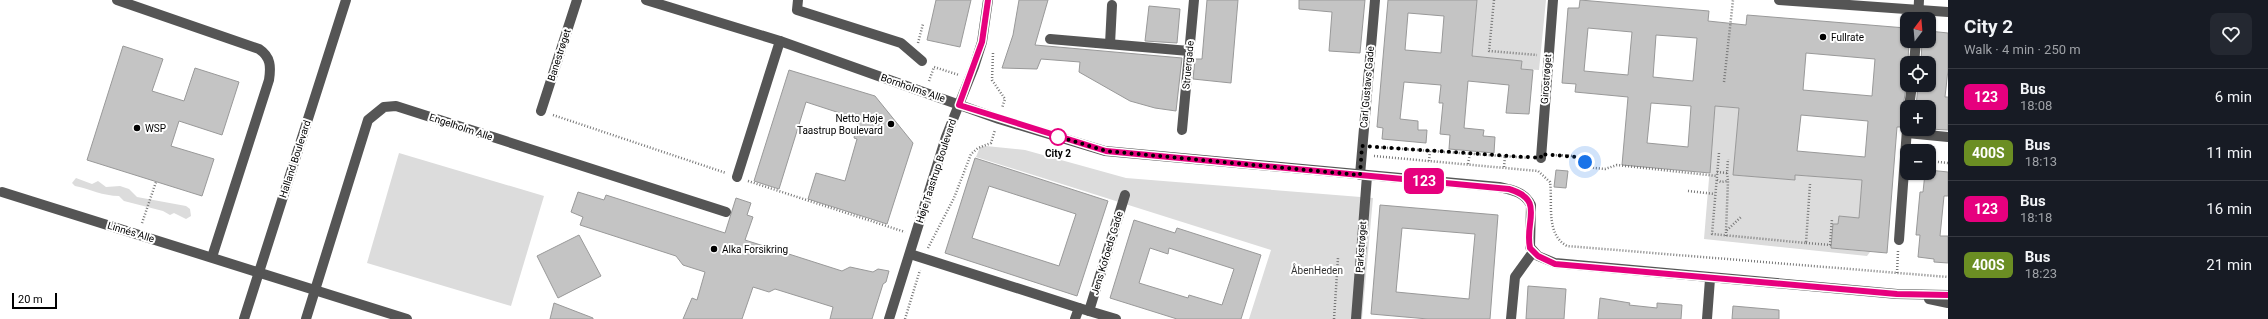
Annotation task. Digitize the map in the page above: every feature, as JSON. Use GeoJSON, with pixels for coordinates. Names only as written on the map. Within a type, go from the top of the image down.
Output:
{"type":"FeatureCollection","features":[{"type":"Feature","properties":{"kind":"street"},"geometry":{"type":"LineString","coordinates":[[117,0],[259,48],[265,53],[271,66],[269,80],[212,257]]}},
{"type":"Feature","properties":{"kind":"street","name":"Halland Boulevard"},"geometry":{"type":"LineString","coordinates":[[244,319],[346,0]]}},
{"type":"Feature","properties":{"kind":"street","name":"Banestrøget"},"geometry":{"type":"LineString","coordinates":[[541,111],[577,0]]}},
{"type":"Feature","properties":{"kind":"street","name":"Bornholms Alle"},"geometry":{"type":"LineString","coordinates":[[646,0],[780,41],[999,119],[1106,151],[1499,187],[1518,192],[1528,199],[1531,205],[1532,212],[1529,242],[1533,252]]}},
{"type":"Feature","properties":{"kind":"street"},"geometry":{"type":"LineString","coordinates":[[798,0],[797,10],[901,43],[919,58]]}},
{"type":"Feature","properties":{"kind":"street","name":"Høje Taastrup Boulevard"},"geometry":{"type":"LineString","coordinates":[[889,319],[946,137],[970,79],[982,42],[988,0]]}},
{"type":"Feature","properties":{"kind":"street","name":"Struergade"},"geometry":{"type":"LineString","coordinates":[[1182,130],[1194,0]]}},
{"type":"Feature","properties":{"kind":"street","name":"Carl Gustavs Gade"},"geometry":{"type":"LineString","coordinates":[[1364,175],[1362,150],[1374,0]]}},
{"type":"Feature","properties":{"kind":"street","name":"Girostrøget"},"geometry":{"type":"LineString","coordinates":[[1541,156],[1553,0]]}},
{"type":"Feature","properties":{"kind":"street"},"geometry":{"type":"LineString","coordinates":[[1779,0],[1948,12]]}},
{"type":"Feature","properties":{"kind":"street"},"geometry":{"type":"LineString","coordinates":[[1110,44],[1112,6]]}},
{"type":"Feature","properties":{"kind":"street"},"geometry":{"type":"LineString","coordinates":[[1050,39],[1189,51]]}},
{"type":"Feature","properties":{"kind":"street"},"geometry":{"type":"LineString","coordinates":[[737,177],[780,41]]}},
{"type":"Feature","properties":{"kind":"street","name":"Engelholm Alle"},"geometry":{"type":"LineString","coordinates":[[306,319],[368,120],[384,107],[396,106],[726,212]]}},
{"type":"Feature","properties":{"kind":"street"},"geometry":{"type":"LineString","coordinates":[[1936,135],[1948,137]]}},
{"type":"Feature","properties":{"kind":"street"},"geometry":{"type":"LineString","coordinates":[[1899,240],[1907,136]]}},
{"type":"Feature","properties":{"kind":"street","name":"Parkstrøget"},"geometry":{"type":"LineString","coordinates":[[1356,319],[1364,175]]}},
{"type":"Feature","properties":{"kind":"street","name":"Linnés Alle"},"geometry":{"type":"LineString","coordinates":[[2,192],[259,272]]}},
{"type":"Feature","properties":{"kind":"street","name":"Jens Kofoeds Gade"},"geometry":{"type":"LineString","coordinates":[[1089,311],[1125,195]]}},
{"type":"Feature","properties":{"kind":"street"},"geometry":{"type":"LineString","coordinates":[[1511,319],[1515,277],[1533,252],[1544,260],[1555,264],[1710,279],[1897,294],[1948,302]]}},
{"type":"Feature","properties":{"kind":"street"},"geometry":{"type":"LineString","coordinates":[[910,254],[1116,319]]}},
{"type":"Feature","properties":{"kind":"street"},"geometry":{"type":"LineString","coordinates":[[259,272],[407,319]]}},
{"type":"Feature","properties":{"kind":"street"},"geometry":{"type":"LineString","coordinates":[[1707,319],[1710,279]]}},
{"type":"Feature","properties":{"kind":"street"},"geometry":{"type":"LineString","coordinates":[[1897,294],[1948,294]]}},
{"type":"Feature","properties":{"kind":"street"},"geometry":{"type":"LineString","coordinates":[[1075,319],[1078,308]]}},
{"type":"Feature","properties":{"kind":"path"},"geometry":{"type":"LineString","coordinates":[[1494,0],[1489,51],[1548,56]]}},
{"type":"Feature","properties":{"kind":"path"},"geometry":{"type":"LineString","coordinates":[[1724,82],[1733,0]]}},
{"type":"Feature","properties":{"kind":"path"},"geometry":{"type":"LineString","coordinates":[[919,58],[923,24]]}},
{"type":"Feature","properties":{"kind":"path"},"geometry":{"type":"LineString","coordinates":[[905,319],[924,258],[954,198],[971,154],[978,148],[991,143],[999,119],[1005,99],[992,80],[993,51]]}},
{"type":"Feature","properties":{"kind":"path"},"geometry":{"type":"LineString","coordinates":[[924,92],[934,67],[970,79]]}},
{"type":"Feature","properties":{"kind":"path"},"geometry":{"type":"LineString","coordinates":[[1362,150],[1430,151],[1505,156],[1576,157],[1585,162],[1586,167],[1605,169],[1617,165],[1717,178],[1721,182],[1728,181]]}},
{"type":"Feature","properties":{"kind":"path"},"geometry":{"type":"LineString","coordinates":[[1362,150],[1429,161],[1538,170],[1550,182],[1554,233],[1559,242],[1567,246],[1948,277]]}},
{"type":"Feature","properties":{"kind":"path"},"geometry":{"type":"LineString","coordinates":[[1429,161],[1430,151]]}},
{"type":"Feature","properties":{"kind":"path"},"geometry":{"type":"LineString","coordinates":[[1468,164],[1470,153]]}},
{"type":"Feature","properties":{"kind":"path"},"geometry":{"type":"LineString","coordinates":[[1719,153],[1712,234],[1830,245],[1832,219]]}},
{"type":"Feature","properties":{"kind":"path"},"geometry":{"type":"LineString","coordinates":[[1504,167],[1505,156]]}},
{"type":"Feature","properties":{"kind":"path"},"geometry":{"type":"LineString","coordinates":[[1726,236],[1728,159]]}},
{"type":"Feature","properties":{"kind":"path"},"geometry":{"type":"LineString","coordinates":[[1936,161],[1948,162]]}},
{"type":"Feature","properties":{"kind":"path"},"geometry":{"type":"LineString","coordinates":[[1717,172],[1727,173]]}},
{"type":"Feature","properties":{"kind":"path"},"geometry":{"type":"LineString","coordinates":[[145,214],[156,182]]}},
{"type":"Feature","properties":{"kind":"path"},"geometry":{"type":"LineString","coordinates":[[1806,243],[1810,184]]}},
{"type":"Feature","properties":{"kind":"path"},"geometry":{"type":"LineString","coordinates":[[1688,191],[1715,194]]}},
{"type":"Feature","properties":{"kind":"path"},"geometry":{"type":"LineString","coordinates":[[1726,231],[1741,217]]}},
{"type":"Feature","properties":{"kind":"path"},"geometry":{"type":"LineString","coordinates":[[1897,273],[1899,240]]}},
{"type":"Feature","properties":{"kind":"path"},"geometry":{"type":"LineString","coordinates":[[1334,319],[1338,258]]}},
{"type":"Feature","properties":{"kind":"green space"},"geometry":{"type":"Polygon","coordinates":[[[1477,0],[1546,0],[1539,70],[1521,69],[1522,61],[1472,56],[1477,0]]]}},
{"type":"Feature","properties":{"kind":"green space"},"geometry":{"type":"Polygon","coordinates":[[[1715,106],[1739,108],[1733,175],[1795,180],[1795,175],[1862,180],[1859,218],[1839,216],[1838,224],[1833,224],[1831,248],[1870,252],[1867,256],[1704,239],[1715,106]]]}},
{"type":"Feature","properties":{"kind":"green space","name":"ÅbenHeden"},"geometry":{"type":"Polygon","coordinates":[[[986,146],[1025,150],[1126,178],[1373,198],[1362,319],[1249,319],[1271,250],[976,157],[980,147],[986,146]]]}},
{"type":"Feature","properties":{"kind":"green space"},"geometry":{"type":"Polygon","coordinates":[[[399,153],[544,196],[511,306],[367,263],[399,153]]]}},
{"type":"Feature","properties":{"kind":"green space"},"geometry":{"type":"Polygon","coordinates":[[[76,178],[92,184],[98,181],[106,187],[120,186],[129,189],[137,197],[186,206],[190,209],[191,216],[186,219],[174,213],[170,215],[163,211],[124,201],[119,196],[102,194],[75,186],[72,183],[76,178]]]}},
{"type":"Feature","properties":{"kind":"building"},"geometry":{"type":"Polygon","coordinates":[[[936,0],[971,0],[960,47],[927,40],[936,0]]]}},
{"type":"Feature","properties":{"kind":"building"},"geometry":{"type":"Polygon","coordinates":[[[1019,0],[1048,0],[1035,45],[1182,58],[1176,111],[1155,108],[1130,101],[1079,72],[1080,62],[1041,59],[1037,69],[1002,68],[1013,35],[1019,0]]]}},
{"type":"Feature","properties":{"kind":"building"},"geometry":{"type":"Polygon","coordinates":[[[1207,0],[1238,0],[1231,83],[1193,79],[1195,59],[1202,59],[1207,0]]]}},
{"type":"Feature","properties":{"kind":"building"},"geometry":{"type":"Polygon","coordinates":[[[1299,0],[1365,0],[1360,53],[1329,51],[1332,12],[1299,9],[1299,0]]]}},
{"type":"Feature","properties":{"kind":"building"},"geometry":{"type":"Polygon","coordinates":[[[1388,0],[1477,0],[1472,56],[1522,61],[1521,69],[1533,70],[1529,114],[1506,113],[1509,85],[1468,81],[1464,128],[1484,130],[1483,136],[1495,137],[1494,153],[1449,149],[1450,135],[1440,134],[1443,103],[1439,103],[1441,85],[1404,82],[1400,119],[1418,121],[1418,130],[1427,130],[1426,143],[1382,139],[1383,128],[1377,127],[1388,0]],[[1408,13],[1405,50],[1441,53],[1444,16],[1408,13]]]}},
{"type":"Feature","properties":{"kind":"building"},"geometry":{"type":"Polygon","coordinates":[[[1580,0],[1709,11],[1708,21],[1746,25],[1747,15],[1900,28],[1900,48],[1909,48],[1908,56],[1900,56],[1900,92],[1905,92],[1904,100],[1900,100],[1900,127],[1897,127],[1887,253],[1831,248],[1833,224],[1838,224],[1839,216],[1859,218],[1862,180],[1795,175],[1795,180],[1733,175],[1739,108],[1715,106],[1710,173],[1622,165],[1628,97],[1575,92],[1576,84],[1562,83],[1568,8],[1579,8],[1580,0]],[[1588,28],[1584,71],[1628,75],[1632,32],[1588,28]],[[1656,35],[1653,77],[1693,81],[1697,38],[1656,35]],[[1806,53],[1803,90],[1872,96],[1875,59],[1806,53]],[[1651,103],[1647,143],[1688,147],[1691,106],[1651,103]],[[1801,115],[1797,151],[1865,157],[1868,121],[1801,115]]]}},
{"type":"Feature","properties":{"kind":"building"},"geometry":{"type":"Polygon","coordinates":[[[1149,6],[1180,9],[1177,43],[1145,41],[1149,6]]]}},
{"type":"Feature","properties":{"kind":"building"},"geometry":{"type":"Polygon","coordinates":[[[1936,32],[1948,33],[1948,70],[1945,97],[1948,97],[1948,130],[1936,129],[1936,100],[1917,100],[1917,92],[1936,92],[1936,56],[1921,56],[1922,48],[1936,48],[1936,32]]]}},
{"type":"Feature","properties":{"kind":"building","name":"WSP"},"geometry":{"type":"Polygon","coordinates":[[[123,46],[163,59],[152,91],[184,101],[195,68],[239,82],[222,135],[179,121],[171,146],[214,159],[202,196],[87,160],[123,46]]]}},
{"type":"Feature","properties":{"kind":"building"},"geometry":{"type":"Polygon","coordinates":[[[789,70],[875,96],[913,143],[887,224],[808,199],[816,173],[845,181],[857,139],[854,138],[858,119],[806,102],[779,189],[754,181],[789,70]]]}},
{"type":"Feature","properties":{"kind":"building"},"geometry":{"type":"Polygon","coordinates":[[[975,158],[1108,201],[1077,296],[945,253],[975,158]],[[989,186],[972,238],[1059,266],[1076,214],[989,186]]]}},
{"type":"Feature","properties":{"kind":"building"},"geometry":{"type":"Polygon","coordinates":[[[1556,170],[1568,171],[1566,188],[1554,187],[1556,170]]]}},
{"type":"Feature","properties":{"kind":"building"},"geometry":{"type":"Polygon","coordinates":[[[1936,171],[1948,172],[1948,196],[1944,196],[1940,236],[1948,236],[1948,263],[1934,262],[1934,259],[1918,257],[1920,235],[1916,235],[1920,192],[1923,192],[1924,180],[1936,180],[1936,171]]]}},
{"type":"Feature","properties":{"kind":"building","name":"Alka Forsikring"},"geometry":{"type":"Polygon","coordinates":[[[578,192],[604,200],[606,195],[725,233],[736,198],[751,203],[747,215],[753,217],[745,240],[842,271],[850,267],[873,272],[878,269],[889,271],[886,282],[883,284],[872,319],[830,319],[833,307],[775,289],[769,292],[753,287],[742,319],[683,319],[692,298],[697,300],[705,272],[683,265],[676,256],[580,225],[583,217],[571,212],[578,192]]]}},
{"type":"Feature","properties":{"kind":"building"},"geometry":{"type":"Polygon","coordinates":[[[1380,205],[1498,215],[1490,319],[1428,319],[1371,314],[1380,205]],[[1402,228],[1396,292],[1469,299],[1475,234],[1402,228]]]}},
{"type":"Feature","properties":{"kind":"building"},"geometry":{"type":"Polygon","coordinates":[[[1134,220],[1175,233],[1177,228],[1261,255],[1241,319],[1177,319],[1110,298],[1134,220]],[[1150,248],[1139,283],[1188,298],[1189,295],[1222,305],[1234,269],[1169,248],[1168,254],[1150,248]]]}},
{"type":"Feature","properties":{"kind":"building"},"geometry":{"type":"Polygon","coordinates":[[[579,235],[601,276],[558,298],[537,256],[579,235]]]}},
{"type":"Feature","properties":{"kind":"building"},"geometry":{"type":"Polygon","coordinates":[[[1528,286],[1566,289],[1564,319],[1526,319],[1528,286]]]}},
{"type":"Feature","properties":{"kind":"building"},"geometry":{"type":"Polygon","coordinates":[[[1600,298],[1630,303],[1629,305],[1657,308],[1657,303],[1682,305],[1681,319],[1598,319],[1600,298]]]}},
{"type":"Feature","properties":{"kind":"building"},"geometry":{"type":"Polygon","coordinates":[[[554,303],[593,318],[593,319],[550,319],[554,303]]]}},
{"type":"Feature","properties":{"kind":"building"},"geometry":{"type":"Polygon","coordinates":[[[1733,306],[1779,310],[1779,319],[1732,319],[1733,306]]]}},
{"type":"Feature","properties":{"kind":"bus line","name":"123"},"geometry":{"type":"LineString","coordinates":[[988,0],[982,42],[959,105],[1013,123],[1106,151],[1509,189],[1523,195],[1528,199],[1531,205],[1530,248],[1544,260],[1555,264],[1710,279],[1897,294],[1948,295]]}},
{"type":"Feature","properties":{"kind":"place","name":"Fullrate"},"geometry":{"type":"Point","coordinates":[1823,37]}},
{"type":"Feature","properties":{"kind":"place","name":"Netto Høje Taastrup Boulevard"},"geometry":{"type":"Point","coordinates":[891,124]}},
{"type":"Feature","properties":{"kind":"place","name":"WSP"},"geometry":{"type":"Point","coordinates":[137,128]}},
{"type":"Feature","properties":{"kind":"place","name":"City 2"},"geometry":{"type":"Point","coordinates":[1058,137]}},
{"type":"Feature","properties":{"kind":"place","name":"Alka Forsikring"},"geometry":{"type":"Point","coordinates":[714,249]}},
{"type":"Feature","properties":{"kind":"route"},"geometry":{"type":"LineString","coordinates":[[1058,137],[1053,135],[1106,151],[1360,175],[1362,146],[1541,158],[1541,154],[1576,157],[1581,158],[1585,162]]}}]}
